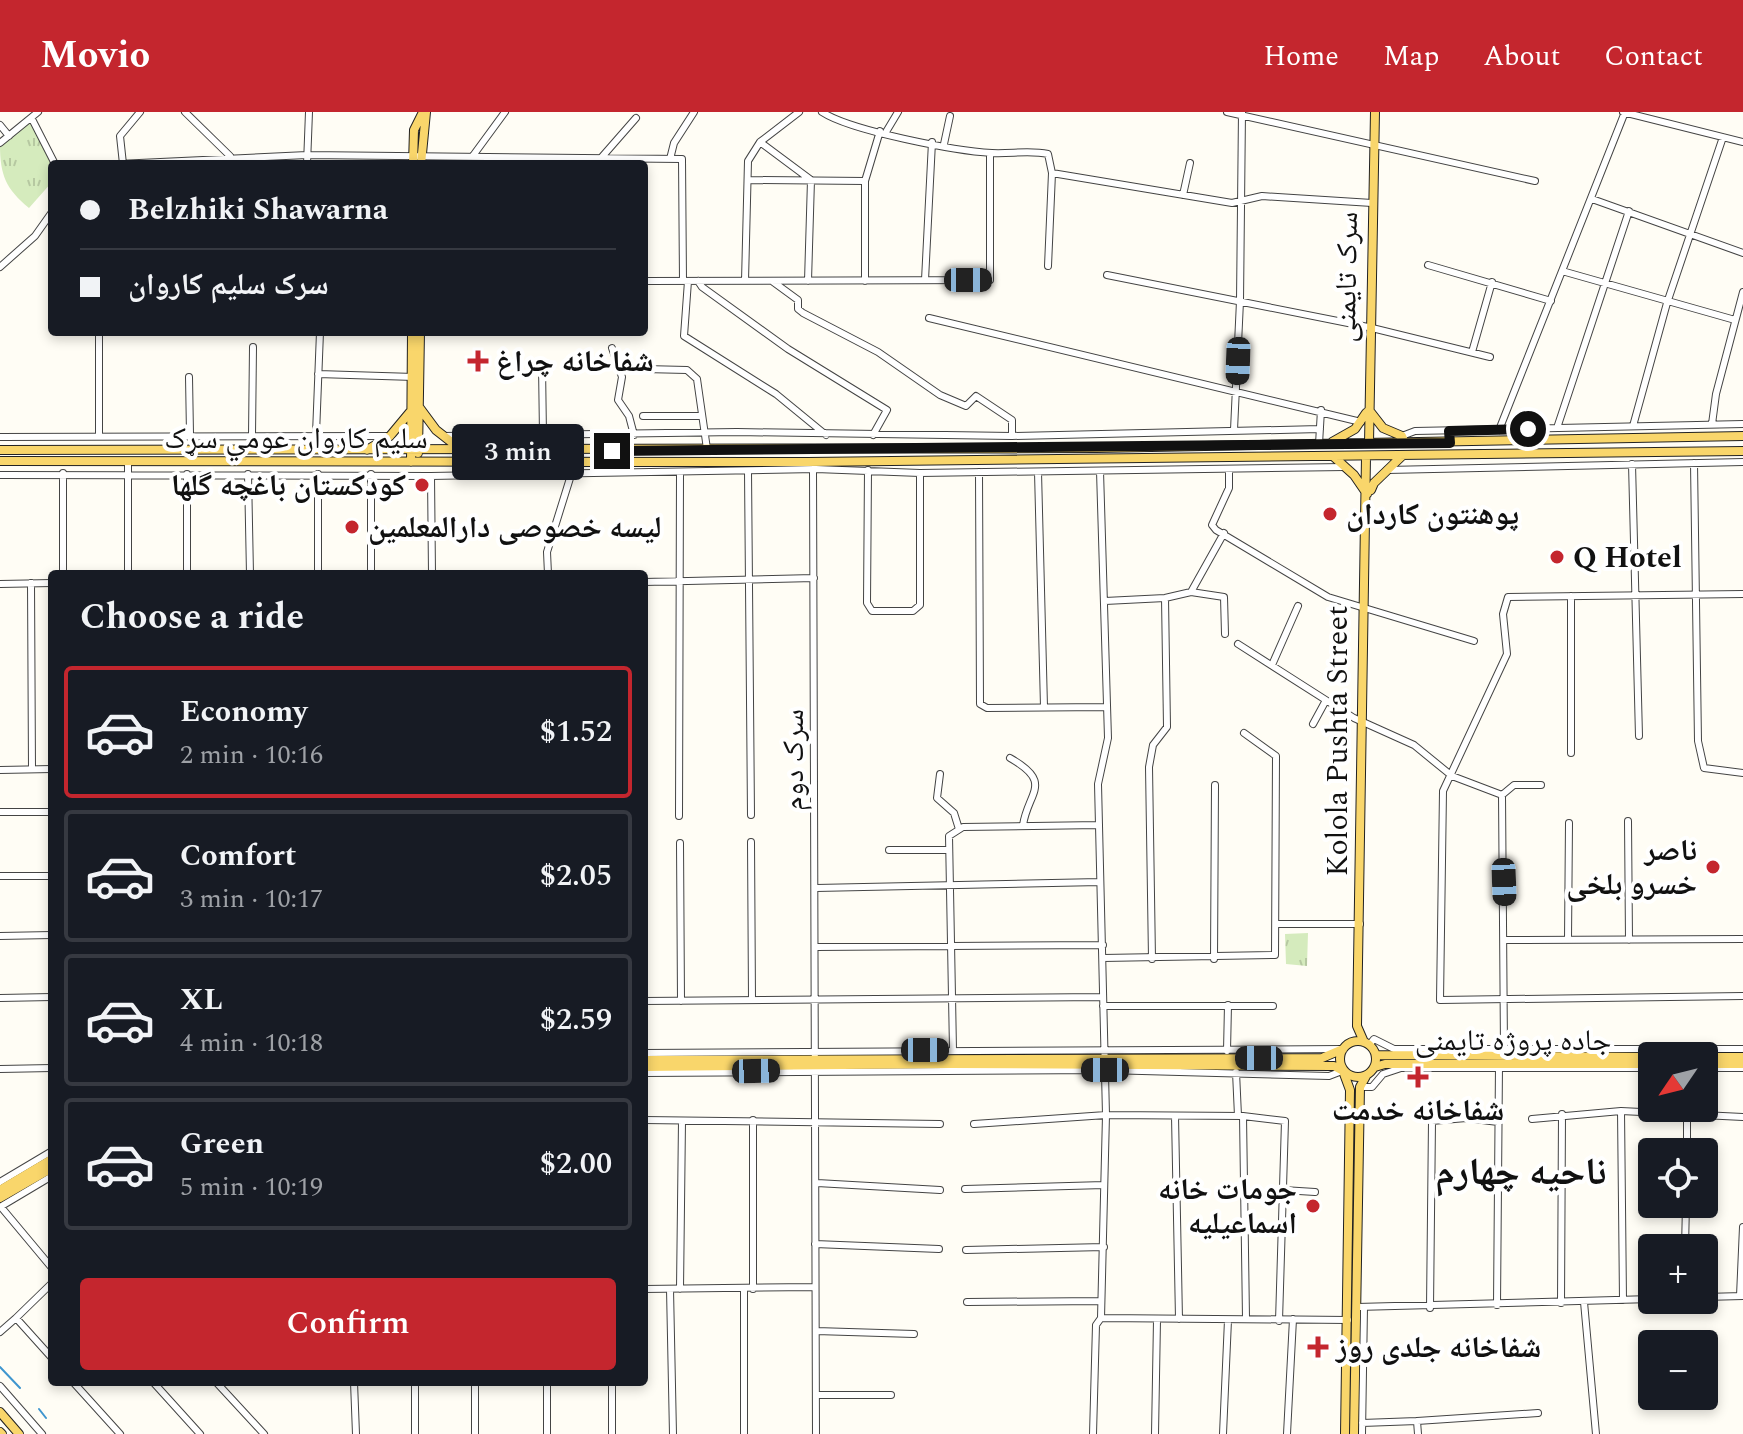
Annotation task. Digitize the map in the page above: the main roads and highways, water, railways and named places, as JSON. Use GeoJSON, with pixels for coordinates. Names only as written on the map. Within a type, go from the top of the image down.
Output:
{"type":"FeatureCollection","features":[{"type":"Feature","properties":{"kind":"main road"},"geometry":{"type":"LineString","coordinates":[[417,160],[414,130],[425,112]]}},
{"type":"Feature","properties":{"kind":"main road","name":"سرک تایمنی"},"geometry":{"type":"LineString","coordinates":[[1369,443],[1368,327],[1375,112]]}},
{"type":"Feature","properties":{"kind":"main road"},"geometry":{"type":"LineString","coordinates":[[412,336],[416,408],[442,436],[463,450]]}},
{"type":"Feature","properties":{"kind":"main road"},"geometry":{"type":"LineString","coordinates":[[414,462],[420,336]]}},
{"type":"Feature","properties":{"kind":"main road"},"geometry":{"type":"LineString","coordinates":[[365,451],[390,436],[416,408]]}},
{"type":"Feature","properties":{"kind":"main road"},"geometry":{"type":"LineString","coordinates":[[1329,444],[1362,422],[1368,408],[1383,428],[1404,440]]}},
{"type":"Feature","properties":{"kind":"main road"},"geometry":{"type":"LineString","coordinates":[[1449,431],[1450,443]]}},
{"type":"Feature","properties":{"kind":"main road"},"geometry":{"type":"LineString","coordinates":[[517,436],[517,451]]}},
{"type":"Feature","properties":{"kind":"main road"},"geometry":{"type":"LineString","coordinates":[[0,450],[707,451],[1329,444],[1404,440],[1450,443],[1743,436]]}},
{"type":"Feature","properties":{"kind":"main road"},"geometry":{"type":"LineString","coordinates":[[19,450],[20,437]]}},
{"type":"Feature","properties":{"kind":"main road"},"geometry":{"type":"LineString","coordinates":[[1667,439],[1668,452]]}},
{"type":"Feature","properties":{"kind":"main road"},"geometry":{"type":"LineString","coordinates":[[808,450],[811,466]]}},
{"type":"Feature","properties":{"kind":"main road","name":"سلیم کاروان عومي سړک"},"geometry":{"type":"LineString","coordinates":[[0,461],[593,462],[811,466],[1743,451]]}},
{"type":"Feature","properties":{"kind":"main road"},"geometry":{"type":"LineString","coordinates":[[1504,454],[1506,467]]}},
{"type":"Feature","properties":{"kind":"main road"},"geometry":{"type":"LineString","coordinates":[[1368,498],[1374,483],[1402,456]]}},
{"type":"Feature","properties":{"kind":"main road"},"geometry":{"type":"LineString","coordinates":[[1284,457],[1284,470]]}},
{"type":"Feature","properties":{"kind":"main road"},"geometry":{"type":"LineString","coordinates":[[1322,457],[1322,468]]}},
{"type":"Feature","properties":{"kind":"main road"},"geometry":{"type":"LineString","coordinates":[[1334,457],[1364,486],[1368,498]]}},
{"type":"Feature","properties":{"kind":"main road","name":"Kolola Pushta Street"},"geometry":{"type":"LineString","coordinates":[[1357,1026],[1362,605],[1368,498],[1366,457]]}},
{"type":"Feature","properties":{"kind":"main road"},"geometry":{"type":"LineString","coordinates":[[507,462],[507,475]]}},
{"type":"Feature","properties":{"kind":"main road"},"geometry":{"type":"LineString","coordinates":[[593,462],[593,474]]}},
{"type":"Feature","properties":{"kind":"main road"},"geometry":{"type":"LineString","coordinates":[[1354,1434],[1361,1307],[1360,1087],[1375,1067],[1376,1055],[1357,1026]]}},
{"type":"Feature","properties":{"kind":"main road"},"geometry":{"type":"LineString","coordinates":[[1345,1434],[1350,1090],[1340,1061],[1357,1026]]}},
{"type":"Feature","properties":{"kind":"main road"},"geometry":{"type":"LineString","coordinates":[[648,1060],[1104,1060],[1227,1054],[1322,1058],[1345,1047],[1366,1044]]}},
{"type":"Feature","properties":{"kind":"main road","name":"جاده پروژه تایمنی"},"geometry":{"type":"LineString","coordinates":[[1376,1055],[1638,1065]]}},
{"type":"Feature","properties":{"kind":"main road","name":"جاده پروژه تایمنی"},"geometry":{"type":"LineString","coordinates":[[1375,1067],[1638,1057]]}},
{"type":"Feature","properties":{"kind":"main road"},"geometry":{"type":"LineString","coordinates":[[1718,1057],[1743,1057]]}},
{"type":"Feature","properties":{"kind":"main road"},"geometry":{"type":"LineString","coordinates":[[1104,1060],[1236,1069],[1324,1064],[1355,1078],[1366,1076]]}},
{"type":"Feature","properties":{"kind":"main road"},"geometry":{"type":"LineString","coordinates":[[648,1070],[815,1061]]}},
{"type":"Feature","properties":{"kind":"main road"},"geometry":{"type":"LineString","coordinates":[[1718,1066],[1743,1066]]}},
{"type":"Feature","properties":{"kind":"main road"},"geometry":{"type":"LineString","coordinates":[[0,1190],[48,1161]]}},
{"type":"Feature","properties":{"kind":"main road"},"geometry":{"type":"LineString","coordinates":[[0,1204],[48,1171]]}},
{"type":"Feature","properties":{"kind":"main road"},"geometry":{"type":"LineString","coordinates":[[0,1412],[19,1434]]}},
{"type":"Feature","properties":{"kind":"waterway"},"geometry":{"type":"LineString","coordinates":[[0,1367],[20,1388]]}},
{"type":"Feature","properties":{"kind":"waterway"},"geometry":{"type":"LineString","coordinates":[[39,1409],[46,1418]]}},
{"type":"Feature","properties":{"kind":"place","name":"شفاخانه چراغ"},"geometry":{"type":"Point","coordinates":[478,361]}},
{"type":"Feature","properties":{"kind":"place","name":"کودکستان باغچه گلها"},"geometry":{"type":"Point","coordinates":[422,485]}},
{"type":"Feature","properties":{"kind":"place","name":"پوهنتون کاردان"},"geometry":{"type":"Point","coordinates":[1330,514]}},
{"type":"Feature","properties":{"kind":"place","name":"لیسه خصوصی دارالمعلمین"},"geometry":{"type":"Point","coordinates":[352,527]}},
{"type":"Feature","properties":{"kind":"place","name":"Q Hotel"},"geometry":{"type":"Point","coordinates":[1557,557]}},
{"type":"Feature","properties":{"kind":"place","name":"ناصر خسرو بلخی"},"geometry":{"type":"Point","coordinates":[1713,867]}},
{"type":"Feature","properties":{"kind":"place","name":"شفاخانه خدمت"},"geometry":{"type":"Point","coordinates":[1418,1077]}},
{"type":"Feature","properties":{"kind":"place","name":"جومات خانه اسماعيليه"},"geometry":{"type":"Point","coordinates":[1313,1206]}},
{"type":"Feature","properties":{"kind":"place","name":"شفاخانه جلدی روز"},"geometry":{"type":"Point","coordinates":[1318,1347]}},
{"type":"Feature","properties":{"kind":"district","name":"ناحیه چهارم"},"geometry":{"type":"Point","coordinates":[1521,1171]}}]}
